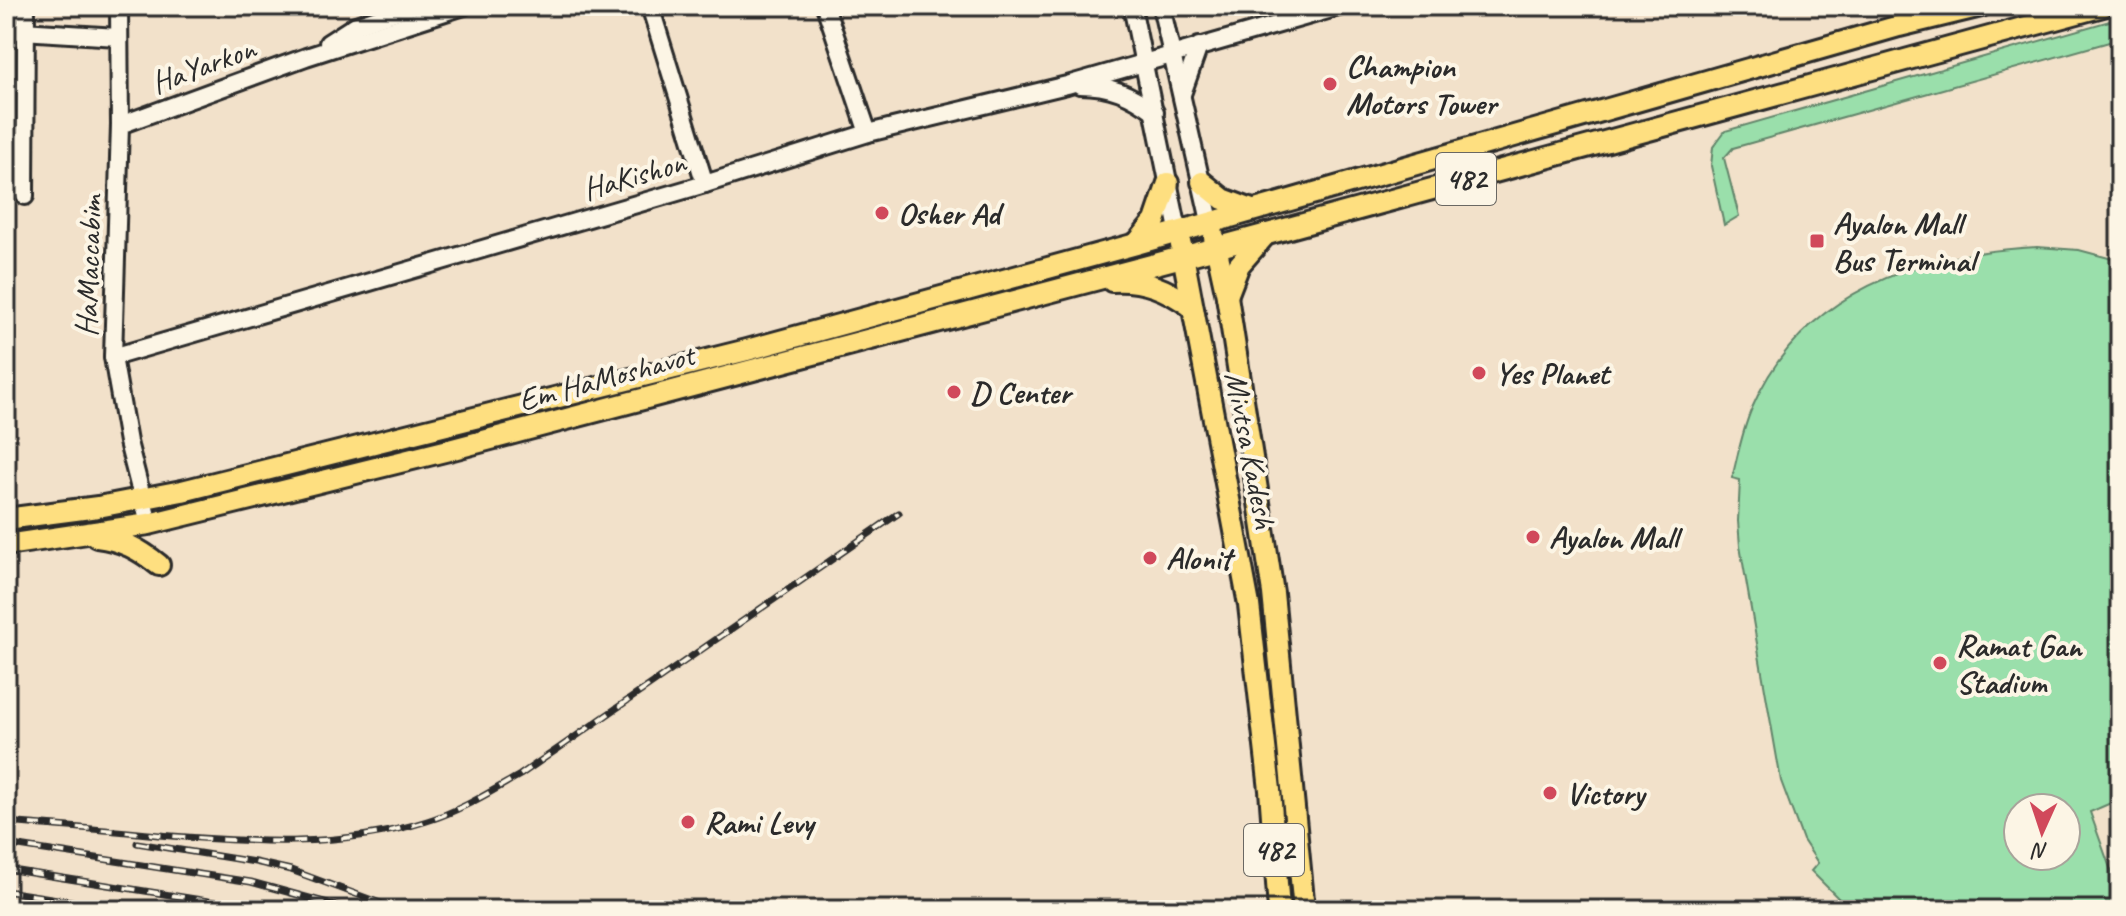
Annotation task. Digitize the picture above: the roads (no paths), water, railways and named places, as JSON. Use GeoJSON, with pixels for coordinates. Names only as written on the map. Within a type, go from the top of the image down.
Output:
{"type":"FeatureCollection","features":[{"type":"Feature","properties":{"kind":"main road","name":"482"},"geometry":{"type":"LineString","coordinates":[[1178,230],[1899,26],[1981,6]]}},
{"type":"Feature","properties":{"kind":"main road","name":"482"},"geometry":{"type":"LineString","coordinates":[[1216,248],[2103,6]]}},
{"type":"Feature","properties":{"kind":"main road"},"geometry":{"type":"LineString","coordinates":[[1202,182],[1223,199],[1252,210]]}},
{"type":"Feature","properties":{"kind":"main road"},"geometry":{"type":"LineString","coordinates":[[1136,244],[1155,221],[1168,183]]}},
{"type":"Feature","properties":{"kind":"main road","name":"Mivtsa Kadesh"},"geometry":{"type":"LineString","coordinates":[[1210,221],[1227,296],[1273,593],[1304,910]]}},
{"type":"Feature","properties":{"kind":"main road","name":"Mivtsa Kadesh"},"geometry":{"type":"LineString","coordinates":[[1178,230],[1249,605],[1270,790],[1279,910]]}},
{"type":"Feature","properties":{"kind":"main road","name":"Em HaMoshavot"},"geometry":{"type":"LineString","coordinates":[[6,519],[143,499],[747,350],[1178,230]]}},
{"type":"Feature","properties":{"kind":"main road"},"geometry":{"type":"LineString","coordinates":[[1227,296],[1239,265],[1266,234]]}},
{"type":"Feature","properties":{"kind":"main road","name":"Em HaMoshavot"},"geometry":{"type":"LineString","coordinates":[[6,545],[149,524],[453,449],[1216,248]]}},
{"type":"Feature","properties":{"kind":"main road"},"geometry":{"type":"LineString","coordinates":[[1080,283],[1140,282],[1167,289],[1192,307]]}},
{"type":"Feature","properties":{"kind":"main road"},"geometry":{"type":"LineString","coordinates":[[81,536],[126,543],[159,565]]}},
{"type":"Feature","properties":{"kind":"street"},"geometry":{"type":"LineString","coordinates":[[25,196],[26,6]]}},
{"type":"Feature","properties":{"kind":"street","name":"HaMaccabim"},"geometry":{"type":"LineString","coordinates":[[119,6],[120,125],[113,357],[128,442],[149,524]]}},
{"type":"Feature","properties":{"kind":"street","name":"HaYarkon"},"geometry":{"type":"LineString","coordinates":[[306,57],[356,25],[413,6]]}},
{"type":"Feature","properties":{"kind":"street","name":"HaYarkon"},"geometry":{"type":"LineString","coordinates":[[120,125],[306,57],[464,6]]}},
{"type":"Feature","properties":{"kind":"street"},"geometry":{"type":"LineString","coordinates":[[650,6],[705,184]]}},
{"type":"Feature","properties":{"kind":"street"},"geometry":{"type":"LineString","coordinates":[[825,6],[868,133]]}},
{"type":"Feature","properties":{"kind":"street","name":"Mivtsa Kadesh"},"geometry":{"type":"LineString","coordinates":[[1132,6],[1178,230]]}},
{"type":"Feature","properties":{"kind":"street","name":"Mivtsa Kadesh"},"geometry":{"type":"LineString","coordinates":[[1161,6],[1210,221]]}},
{"type":"Feature","properties":{"kind":"street","name":"HaKishon"},"geometry":{"type":"LineString","coordinates":[[113,357],[705,184],[868,133],[1067,85],[1342,6]]}},
{"type":"Feature","properties":{"kind":"street"},"geometry":{"type":"LineString","coordinates":[[6,30],[118,37]]}},
{"type":"Feature","properties":{"kind":"street"},"geometry":{"type":"LineString","coordinates":[[1182,95],[1199,46]]}},
{"type":"Feature","properties":{"kind":"street"},"geometry":{"type":"LineString","coordinates":[[1067,85],[1099,85],[1131,94],[1155,112]]}},
{"type":"Feature","properties":{"kind":"railway"},"geometry":{"type":"LineString","coordinates":[[6,822],[192,838],[294,841],[361,836],[439,817],[520,775],[899,513]]}},
{"type":"Feature","properties":{"kind":"railway"},"geometry":{"type":"LineString","coordinates":[[137,843],[291,870],[399,910]]}},
{"type":"Feature","properties":{"kind":"railway"},"geometry":{"type":"LineString","coordinates":[[6,844],[251,882],[353,910]]}},
{"type":"Feature","properties":{"kind":"railway"},"geometry":{"type":"LineString","coordinates":[[6,869],[265,910]]}},
{"type":"Feature","properties":{"kind":"railway"},"geometry":{"type":"LineString","coordinates":[[6,891],[128,910]]}},
{"type":"Feature","properties":{"kind":"place","name":"Champion Motors Tower"},"geometry":{"type":"Point","coordinates":[1330,84]}},
{"type":"Feature","properties":{"kind":"place","name":"Osher Ad"},"geometry":{"type":"Point","coordinates":[882,213]}},
{"type":"Feature","properties":{"kind":"place","name":"Ayalon Mall Bus Terminal"},"geometry":{"type":"Point","coordinates":[1817,241]}},
{"type":"Feature","properties":{"kind":"place","name":"Yes Planet"},"geometry":{"type":"Point","coordinates":[1479,373]}},
{"type":"Feature","properties":{"kind":"place","name":"D Center"},"geometry":{"type":"Point","coordinates":[954,392]}},
{"type":"Feature","properties":{"kind":"place","name":"Ayalon Mall"},"geometry":{"type":"Point","coordinates":[1533,537]}},
{"type":"Feature","properties":{"kind":"place","name":"Alonit"},"geometry":{"type":"Point","coordinates":[1150,558]}},
{"type":"Feature","properties":{"kind":"place","name":"Ramat Gan Stadium"},"geometry":{"type":"Point","coordinates":[1940,663]}},
{"type":"Feature","properties":{"kind":"place","name":"Victory"},"geometry":{"type":"Point","coordinates":[1550,793]}},
{"type":"Feature","properties":{"kind":"place","name":"Rami Levy"},"geometry":{"type":"Point","coordinates":[688,822]}}]}
